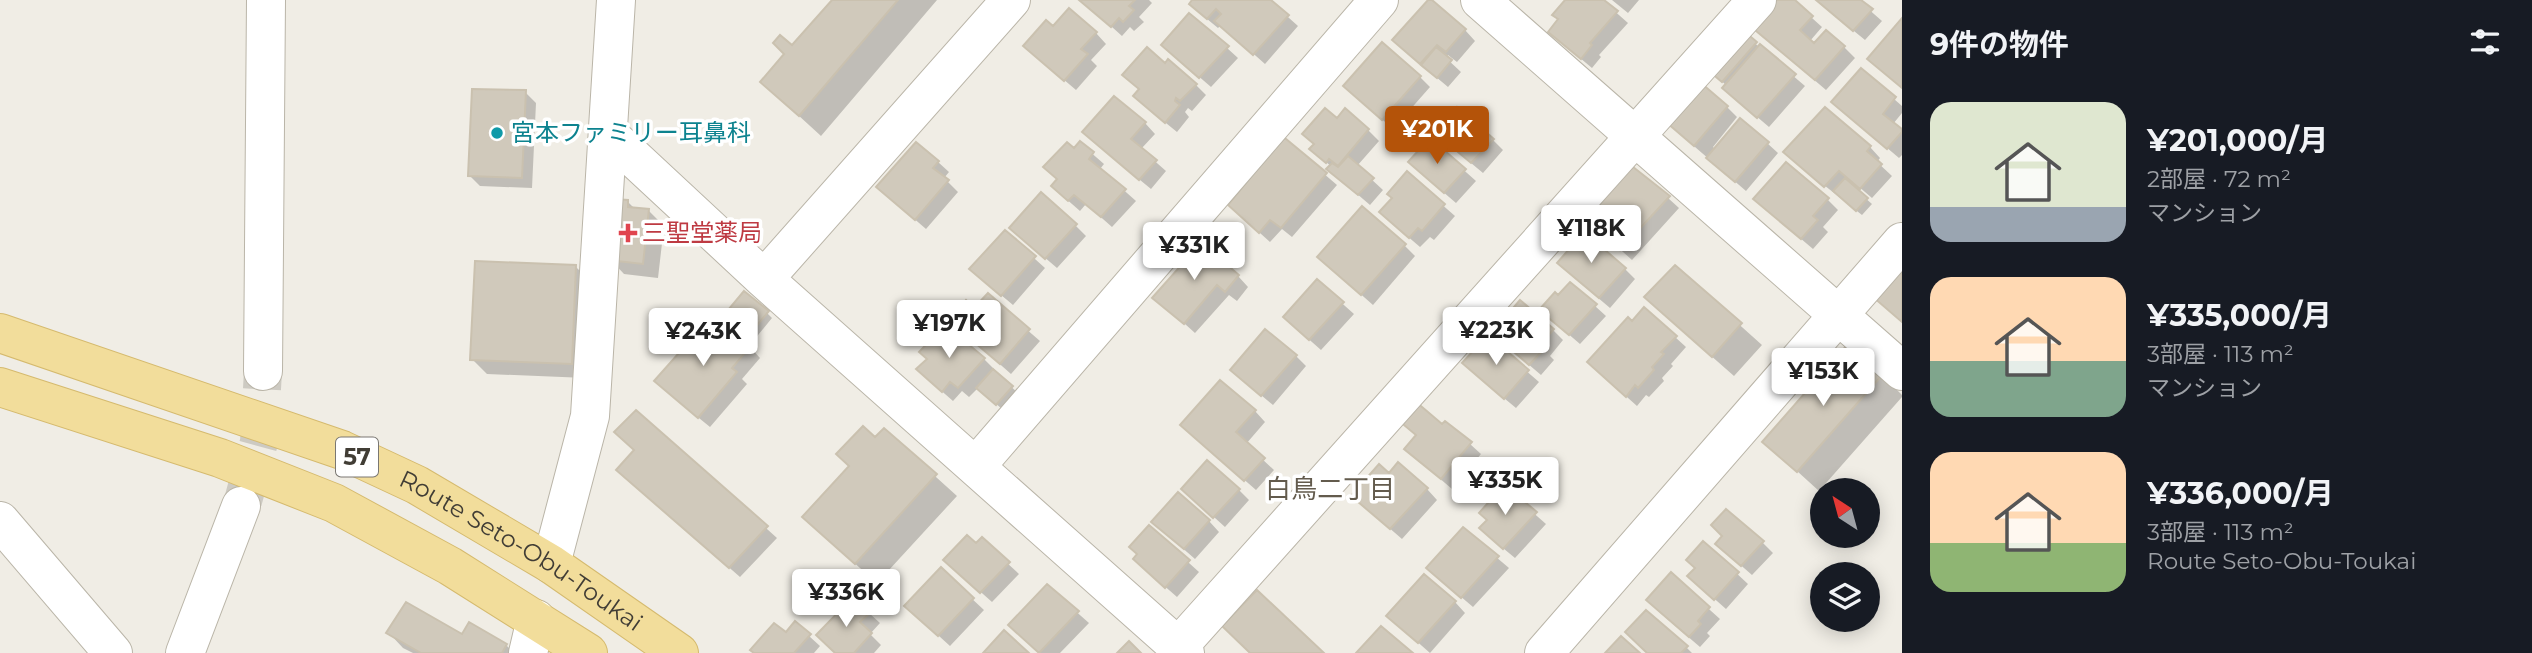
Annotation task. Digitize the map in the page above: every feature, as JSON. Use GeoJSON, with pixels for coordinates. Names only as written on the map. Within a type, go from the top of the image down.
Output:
{"type":"FeatureCollection","features":[{"type":"Feature","properties":{"kind":"main road","name":"Route Seto-Obu-Toukai"},"geometry":{"type":"LineString","coordinates":[[0,333],[342,450],[417,485],[551,564],[679,653]]}},
{"type":"Feature","properties":{"kind":"main road","name":"Route Seto-Obu-Toukai"},"geometry":{"type":"LineString","coordinates":[[0,387],[220,458],[334,503],[450,566],[532,636],[588,653]]}},
{"type":"Feature","properties":{"kind":"street"},"geometry":{"type":"LineString","coordinates":[[262,371],[266,0]]}},
{"type":"Feature","properties":{"kind":"street"},"geometry":{"type":"LineString","coordinates":[[551,564],[590,416],[616,0]]}},
{"type":"Feature","properties":{"kind":"street"},"geometry":{"type":"LineString","coordinates":[[764,279],[1012,0]]}},
{"type":"Feature","properties":{"kind":"street"},"geometry":{"type":"LineString","coordinates":[[976,466],[1379,0]]}},
{"type":"Feature","properties":{"kind":"street"},"geometry":{"type":"LineString","coordinates":[[1480,0],[1902,371]]}},
{"type":"Feature","properties":{"kind":"street"},"geometry":{"type":"LineString","coordinates":[[607,134],[764,279],[1182,650],[1757,0]]}},
{"type":"Feature","properties":{"kind":"street"},"geometry":{"type":"LineString","coordinates":[[1544,653],[1902,242]]}},
{"type":"Feature","properties":{"kind":"street"},"geometry":{"type":"LineString","coordinates":[[185,653],[242,506]]}},
{"type":"Feature","properties":{"kind":"street"},"geometry":{"type":"LineString","coordinates":[[0,522],[113,653]]}},
{"type":"Feature","properties":{"kind":"building"},"geometry":{"type":"Polygon","coordinates":[[[832,0],[898,0],[799,116],[760,82],[784,54],[773,43],[780,35],[792,45],[832,0]]]}},
{"type":"Feature","properties":{"kind":"building"},"geometry":{"type":"Polygon","coordinates":[[[1079,0],[1135,0],[1129,6],[1134,10],[1123,22],[1119,18],[1111,27],[1079,0]]]}},
{"type":"Feature","properties":{"kind":"building"},"geometry":{"type":"Polygon","coordinates":[[[1192,0],[1271,0],[1289,15],[1253,55],[1214,21],[1221,14],[1216,9],[1207,19],[1189,4],[1192,0]]]}},
{"type":"Feature","properties":{"kind":"building"},"geometry":{"type":"Polygon","coordinates":[[[1428,0],[1432,0],[1466,29],[1446,52],[1437,45],[1420,64],[1392,40],[1428,0]]]}},
{"type":"Feature","properties":{"kind":"building"},"geometry":{"type":"Polygon","coordinates":[[[1565,0],[1604,0],[1618,11],[1590,43],[1592,45],[1581,59],[1548,32],[1558,19],[1552,15],[1565,0]]]}},
{"type":"Feature","properties":{"kind":"building"},"geometry":{"type":"Polygon","coordinates":[[[1762,0],[1795,0],[1813,16],[1800,30],[1814,43],[1826,30],[1845,46],[1815,80],[1744,21],[1762,0]]]}},
{"type":"Feature","properties":{"kind":"building"},"geometry":{"type":"Polygon","coordinates":[[[1816,0],[1861,0],[1873,9],[1853,31],[1816,0]]]}},
{"type":"Feature","properties":{"kind":"building"},"geometry":{"type":"Polygon","coordinates":[[[1069,8],[1097,32],[1081,49],[1088,54],[1064,81],[1023,46],[1046,20],[1053,26],[1069,8]]]}},
{"type":"Feature","properties":{"kind":"building"},"geometry":{"type":"Polygon","coordinates":[[[1189,13],[1229,46],[1199,78],[1161,45],[1189,13]]]}},
{"type":"Feature","properties":{"kind":"building"},"geometry":{"type":"Polygon","coordinates":[[[1902,18],[1902,88],[1867,59],[1902,18]]]}},
{"type":"Feature","properties":{"kind":"building"},"geometry":{"type":"Polygon","coordinates":[[[1738,26],[1757,42],[1722,82],[1703,66],[1738,26]]]}},
{"type":"Feature","properties":{"kind":"building"},"geometry":{"type":"Polygon","coordinates":[[[1382,42],[1421,76],[1382,120],[1343,86],[1382,42]]]}},
{"type":"Feature","properties":{"kind":"building"},"geometry":{"type":"Polygon","coordinates":[[[1760,44],[1796,74],[1757,118],[1722,88],[1760,44]]]}},
{"type":"Feature","properties":{"kind":"building"},"geometry":{"type":"Polygon","coordinates":[[[1147,47],[1165,63],[1168,59],[1197,84],[1180,101],[1176,98],[1175,101],[1180,105],[1165,123],[1133,96],[1139,89],[1122,75],[1147,47]]]}},
{"type":"Feature","properties":{"kind":"building"},"geometry":{"type":"Polygon","coordinates":[[[1436,47],[1452,60],[1437,78],[1421,65],[1436,47]]]}},
{"type":"Feature","properties":{"kind":"building"},"geometry":{"type":"Polygon","coordinates":[[[1861,68],[1896,97],[1883,114],[1902,129],[1902,132],[1887,149],[1831,102],[1861,68]]]}},
{"type":"Feature","properties":{"kind":"building"},"geometry":{"type":"Polygon","coordinates":[[[1694,77],[1728,106],[1694,146],[1660,117],[1694,77]]]}},
{"type":"Feature","properties":{"kind":"building","name":"宮本ファミリー耳鼻科"},"geometry":{"type":"Polygon","coordinates":[[[472,89],[526,90],[522,178],[468,176],[472,89]]]}},
{"type":"Feature","properties":{"kind":"building"},"geometry":{"type":"Polygon","coordinates":[[[1114,96],[1146,122],[1131,139],[1157,160],[1139,180],[1082,132],[1114,96]]]}},
{"type":"Feature","properties":{"kind":"building"},"geometry":{"type":"Polygon","coordinates":[[[1457,107],[1494,139],[1471,163],[1434,132],[1457,107]]]}},
{"type":"Feature","properties":{"kind":"building"},"geometry":{"type":"Polygon","coordinates":[[[1825,107],[1871,146],[1867,151],[1882,164],[1860,189],[1839,171],[1824,187],[1783,152],[1825,107]]]}},
{"type":"Feature","properties":{"kind":"building"},"geometry":{"type":"Polygon","coordinates":[[[1325,108],[1337,118],[1345,108],[1369,129],[1338,166],[1329,159],[1326,163],[1309,149],[1314,144],[1302,134],[1325,108]]]}},
{"type":"Feature","properties":{"kind":"building"},"geometry":{"type":"Polygon","coordinates":[[[1740,118],[1769,142],[1735,182],[1706,158],[1740,118]]]}},
{"type":"Feature","properties":{"kind":"building"},"geometry":{"type":"Polygon","coordinates":[[[1280,134],[1327,173],[1281,228],[1270,220],[1259,233],[1228,205],[1280,134]]]}},
{"type":"Feature","properties":{"kind":"building"},"geometry":{"type":"Polygon","coordinates":[[[1430,138],[1466,169],[1444,193],[1408,162],[1430,138]]]}},
{"type":"Feature","properties":{"kind":"building"},"geometry":{"type":"Polygon","coordinates":[[[1080,141],[1094,152],[1089,159],[1126,189],[1101,217],[1074,195],[1068,201],[1051,186],[1057,179],[1043,167],[1067,142],[1074,148],[1080,141]]]}},
{"type":"Feature","properties":{"kind":"building"},"geometry":{"type":"Polygon","coordinates":[[[916,142],[939,161],[933,168],[949,180],[915,220],[876,187],[916,142]]]}},
{"type":"Feature","properties":{"kind":"building"},"geometry":{"type":"Polygon","coordinates":[[[1348,156],[1374,178],[1358,195],[1326,169],[1332,163],[1338,167],[1348,156]]]}},
{"type":"Feature","properties":{"kind":"building"},"geometry":{"type":"Polygon","coordinates":[[[1786,162],[1829,198],[1813,216],[1818,220],[1801,239],[1753,199],[1786,162]]]}},
{"type":"Feature","properties":{"kind":"building"},"geometry":{"type":"Polygon","coordinates":[[[1628,163],[1670,196],[1620,250],[1584,219],[1628,163]]]}},
{"type":"Feature","properties":{"kind":"building"},"geometry":{"type":"Polygon","coordinates":[[[1407,171],[1445,204],[1422,231],[1418,228],[1409,238],[1379,212],[1392,198],[1387,194],[1407,171]]]}},
{"type":"Feature","properties":{"kind":"building"},"geometry":{"type":"Polygon","coordinates":[[[1845,178],[1868,198],[1856,211],[1833,191],[1845,178]]]}},
{"type":"Feature","properties":{"kind":"building"},"geometry":{"type":"Polygon","coordinates":[[[1041,192],[1077,224],[1045,259],[1009,228],[1041,192]]]}},
{"type":"Feature","properties":{"kind":"building"},"geometry":{"type":"Polygon","coordinates":[[[613,199],[628,200],[628,207],[649,209],[643,264],[608,260],[613,199]]]}},
{"type":"Feature","properties":{"kind":"building"},"geometry":{"type":"Polygon","coordinates":[[[1362,206],[1406,244],[1361,295],[1317,257],[1362,206]]]}},
{"type":"Feature","properties":{"kind":"building"},"geometry":{"type":"Polygon","coordinates":[[[1005,230],[1036,256],[1001,296],[969,269],[1005,230]]]}},
{"type":"Feature","properties":{"kind":"building"},"geometry":{"type":"Polygon","coordinates":[[[1584,232],[1626,268],[1599,298],[1557,263],[1584,232]]]}},
{"type":"Feature","properties":{"kind":"building"},"geometry":{"type":"Polygon","coordinates":[[[1197,239],[1239,275],[1225,292],[1217,285],[1184,324],[1152,298],[1186,260],[1182,257],[1197,239]]]}},
{"type":"Feature","properties":{"kind":"building"},"geometry":{"type":"Polygon","coordinates":[[[475,261],[576,265],[572,364],[470,360],[475,261]]]}},
{"type":"Feature","properties":{"kind":"building"},"geometry":{"type":"Polygon","coordinates":[[[1902,264],[1902,322],[1873,297],[1902,264]]]}},
{"type":"Feature","properties":{"kind":"building"},"geometry":{"type":"Polygon","coordinates":[[[1675,265],[1742,323],[1712,357],[1644,297],[1675,265]]]}},
{"type":"Feature","properties":{"kind":"building"},"geometry":{"type":"Polygon","coordinates":[[[1317,279],[1344,302],[1309,340],[1283,317],[1317,279]]]}},
{"type":"Feature","properties":{"kind":"building"},"geometry":{"type":"Polygon","coordinates":[[[1570,282],[1597,304],[1569,335],[1539,310],[1555,292],[1558,295],[1570,282]]]}},
{"type":"Feature","properties":{"kind":"building"},"geometry":{"type":"Polygon","coordinates":[[[744,291],[769,311],[748,336],[723,316],[744,291]]]}},
{"type":"Feature","properties":{"kind":"building"},"geometry":{"type":"Polygon","coordinates":[[[988,293],[1030,329],[1000,364],[948,320],[966,300],[974,308],[988,293]]]}},
{"type":"Feature","properties":{"kind":"building"},"geometry":{"type":"Polygon","coordinates":[[[1520,300],[1554,329],[1541,344],[1545,348],[1529,365],[1500,340],[1511,328],[1502,321],[1520,300]]]}},
{"type":"Feature","properties":{"kind":"building"},"geometry":{"type":"Polygon","coordinates":[[[1644,307],[1677,336],[1661,352],[1664,354],[1652,367],[1654,370],[1638,388],[1635,385],[1626,397],[1587,362],[1628,317],[1632,321],[1644,307]]]}},
{"type":"Feature","properties":{"kind":"building"},"geometry":{"type":"Polygon","coordinates":[[[716,318],[751,346],[732,368],[737,372],[698,418],[654,381],[695,335],[698,338],[716,318]]]}},
{"type":"Feature","properties":{"kind":"building"},"geometry":{"type":"Polygon","coordinates":[[[945,325],[985,358],[958,388],[950,382],[942,392],[916,369],[927,359],[919,352],[945,325]]]}},
{"type":"Feature","properties":{"kind":"building"},"geometry":{"type":"Polygon","coordinates":[[[1265,329],[1297,355],[1261,396],[1230,370],[1265,329]]]}},
{"type":"Feature","properties":{"kind":"building"},"geometry":{"type":"Polygon","coordinates":[[[1488,335],[1529,370],[1504,399],[1462,363],[1488,335]]]}},
{"type":"Feature","properties":{"kind":"building"},"geometry":{"type":"Polygon","coordinates":[[[1848,344],[1883,374],[1797,472],[1762,442],[1848,344]]]}},
{"type":"Feature","properties":{"kind":"building"},"geometry":{"type":"Polygon","coordinates":[[[993,369],[1013,386],[996,405],[976,388],[993,369]]]}},
{"type":"Feature","properties":{"kind":"building"},"geometry":{"type":"Polygon","coordinates":[[[1220,380],[1256,410],[1236,432],[1265,458],[1244,481],[1180,425],[1220,380]]]}},
{"type":"Feature","properties":{"kind":"building"},"geometry":{"type":"Polygon","coordinates":[[[1415,401],[1442,424],[1445,421],[1472,442],[1441,479],[1404,449],[1416,435],[1398,420],[1415,401]]]}},
{"type":"Feature","properties":{"kind":"building"},"geometry":{"type":"Polygon","coordinates":[[[636,410],[768,526],[729,568],[616,470],[634,450],[614,432],[636,410]]]}},
{"type":"Feature","properties":{"kind":"building"},"geometry":{"type":"Polygon","coordinates":[[[863,426],[875,437],[884,428],[937,474],[855,564],[802,517],[849,466],[836,454],[863,426]]]}},
{"type":"Feature","properties":{"kind":"building"},"geometry":{"type":"Polygon","coordinates":[[[1207,460],[1240,489],[1213,518],[1181,489],[1207,460]]]}},
{"type":"Feature","properties":{"kind":"building"},"geometry":{"type":"Polygon","coordinates":[[[1398,462],[1428,488],[1390,529],[1351,496],[1379,464],[1389,473],[1398,462]]]}},
{"type":"Feature","properties":{"kind":"building"},"geometry":{"type":"Polygon","coordinates":[[[1504,485],[1537,512],[1503,549],[1479,528],[1487,520],[1479,513],[1504,485]]]}},
{"type":"Feature","properties":{"kind":"building"},"geometry":{"type":"Polygon","coordinates":[[[1178,492],[1210,520],[1184,549],[1151,522],[1178,492]]]}},
{"type":"Feature","properties":{"kind":"building"},"geometry":{"type":"Polygon","coordinates":[[[1726,509],[1764,541],[1741,566],[1715,544],[1722,536],[1711,525],[1726,509]]]}},
{"type":"Feature","properties":{"kind":"building"},"geometry":{"type":"Polygon","coordinates":[[[1149,525],[1190,560],[1165,588],[1133,559],[1137,554],[1129,547],[1149,525]]]}},
{"type":"Feature","properties":{"kind":"building"},"geometry":{"type":"Polygon","coordinates":[[[1463,527],[1499,556],[1461,598],[1426,568],[1463,527]]]}},
{"type":"Feature","properties":{"kind":"building"},"geometry":{"type":"Polygon","coordinates":[[[967,535],[976,543],[982,537],[1010,562],[980,593],[943,560],[967,535]]]}},
{"type":"Feature","properties":{"kind":"building"},"geometry":{"type":"Polygon","coordinates":[[[1703,541],[1739,572],[1714,600],[1687,576],[1695,568],[1686,560],[1703,541]]]}},
{"type":"Feature","properties":{"kind":"building"},"geometry":{"type":"Polygon","coordinates":[[[941,567],[974,598],[938,636],[904,606],[941,567]]]}},
{"type":"Feature","properties":{"kind":"building"},"geometry":{"type":"Polygon","coordinates":[[[1671,572],[1710,607],[1698,621],[1701,624],[1689,637],[1646,600],[1671,572]]]}},
{"type":"Feature","properties":{"kind":"building"},"geometry":{"type":"Polygon","coordinates":[[[1424,574],[1456,601],[1418,643],[1386,616],[1424,574]]]}},
{"type":"Feature","properties":{"kind":"building"},"geometry":{"type":"Polygon","coordinates":[[[869,580],[889,597],[876,611],[856,593],[869,580]]]}},
{"type":"Feature","properties":{"kind":"building"},"geometry":{"type":"Polygon","coordinates":[[[1047,584],[1079,611],[1039,653],[1008,625],[1047,584]]]}},
{"type":"Feature","properties":{"kind":"building"},"geometry":{"type":"Polygon","coordinates":[[[1257,590],[1324,653],[1250,653],[1222,626],[1257,590]]]}},
{"type":"Feature","properties":{"kind":"building"},"geometry":{"type":"Polygon","coordinates":[[[853,597],[871,612],[860,622],[872,633],[854,653],[835,653],[816,635],[853,597]]]}},
{"type":"Feature","properties":{"kind":"building"},"geometry":{"type":"Polygon","coordinates":[[[406,602],[462,634],[469,622],[507,644],[502,653],[421,653],[386,633],[406,602]]]}},
{"type":"Feature","properties":{"kind":"building"},"geometry":{"type":"Polygon","coordinates":[[[1646,610],[1688,646],[1681,653],[1647,653],[1625,632],[1646,610]]]}},
{"type":"Feature","properties":{"kind":"building"},"geometry":{"type":"Polygon","coordinates":[[[795,621],[811,634],[794,653],[754,653],[750,650],[774,623],[786,632],[795,621]]]}},
{"type":"Feature","properties":{"kind":"building"},"geometry":{"type":"Polygon","coordinates":[[[1381,626],[1413,653],[1356,653],[1381,626]]]}},
{"type":"Feature","properties":{"kind":"building"},"geometry":{"type":"Polygon","coordinates":[[[1004,630],[1029,653],[983,653],[1004,630]]]}},
{"type":"Feature","properties":{"kind":"building"},"geometry":{"type":"Polygon","coordinates":[[[1621,636],[1640,653],[1605,653],[1621,636]]]}},
{"type":"Feature","properties":{"kind":"building"},"geometry":{"type":"Polygon","coordinates":[[[1129,641],[1141,653],[1117,653],[1129,641]]]}},
{"type":"Feature","properties":{"kind":"tunnel"},"geometry":{"type":"LineString","coordinates":[[243,501],[259,442],[263,371]]}},
{"type":"Feature","properties":{"kind":"place","name":"宮本ファミリー耳鼻科"},"geometry":{"type":"Point","coordinates":[497,133]}},
{"type":"Feature","properties":{"kind":"place","name":"三聖堂薬局"},"geometry":{"type":"Point","coordinates":[628,233]}},
{"type":"Feature","properties":{"kind":"district","name":"白鳥二丁目"},"geometry":{"type":"Point","coordinates":[1330,489]}}]}
